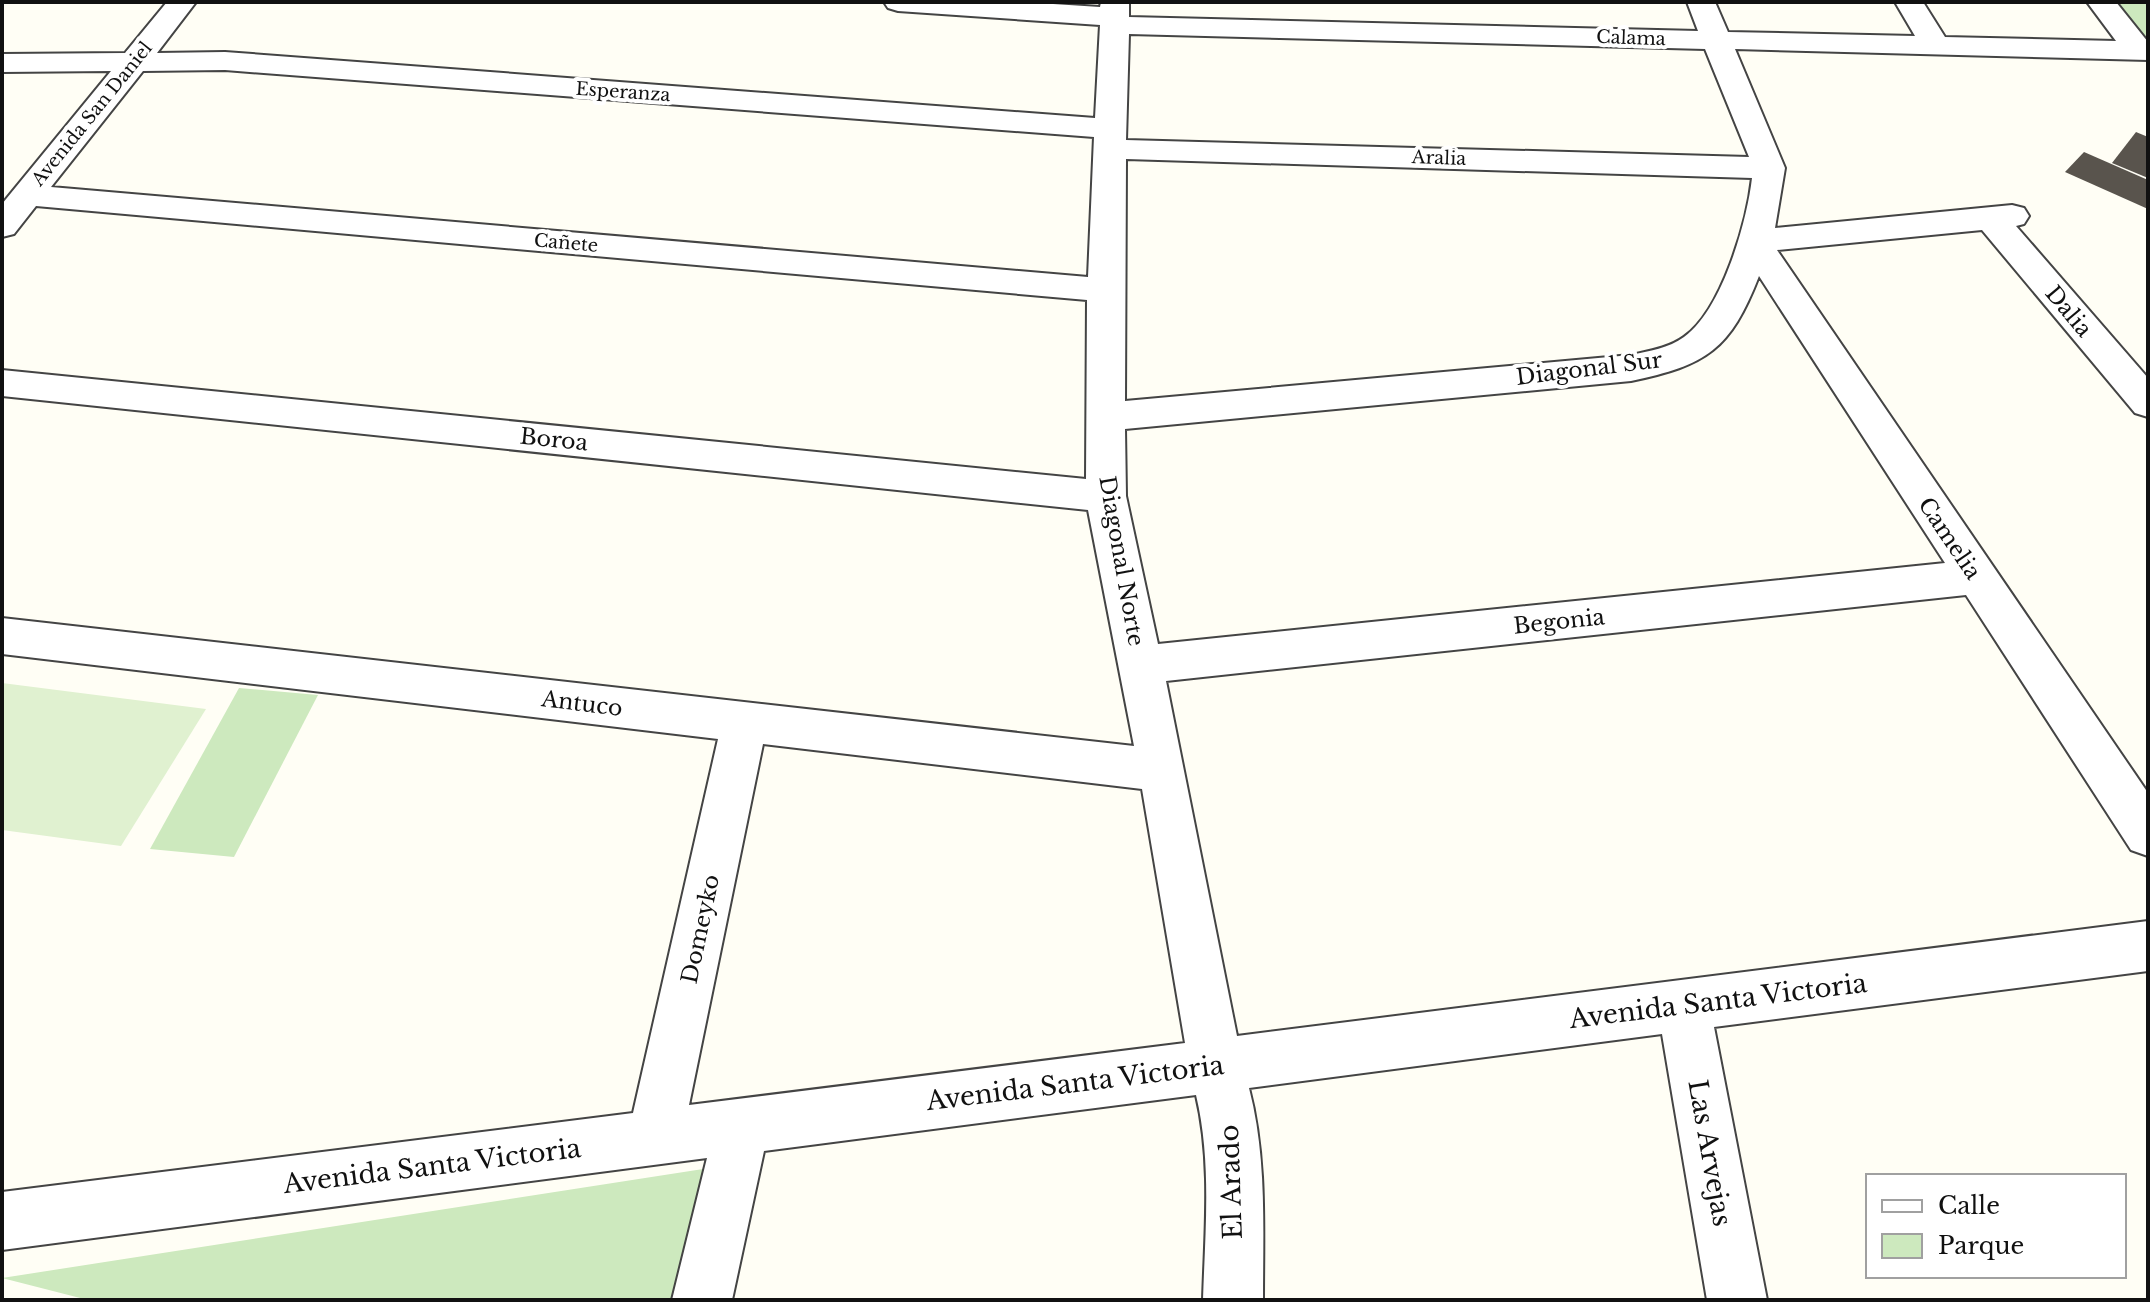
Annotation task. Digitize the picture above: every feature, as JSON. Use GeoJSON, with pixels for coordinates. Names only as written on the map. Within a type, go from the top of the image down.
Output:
{"type":"FeatureCollection","features":[{"type":"Feature","properties":{"kind":"street","name":"Avenida San Daniel"},"geometry":{"type":"LineString","coordinates":[[2,226],[24,182],[135,60],[182,2]]}},
{"type":"Feature","properties":{"kind":"street","name":"Calama"},"geometry":{"type":"LineString","coordinates":[[898,2],[1114,15],[1717,41],[2143,51]]}},
{"type":"Feature","properties":{"kind":"street"},"geometry":{"type":"LineString","coordinates":[[1701,2],[1769,168]]}},
{"type":"Feature","properties":{"kind":"street"},"geometry":{"type":"LineString","coordinates":[[1909,2],[1936,46]]}},
{"type":"Feature","properties":{"kind":"street"},"geometry":{"type":"LineString","coordinates":[[2101,2],[2143,51]]}},
{"type":"Feature","properties":{"kind":"street","name":"Diagonal Norte"},"geometry":{"type":"LineString","coordinates":[[1114,15],[1105,290],[1106,496],[1162,770],[1216,1065]]}},
{"type":"Feature","properties":{"kind":"street","name":"Esperanza"},"geometry":{"type":"LineString","coordinates":[[2,63],[225,61],[1110,139]]}},
{"type":"Feature","properties":{"kind":"street","name":"Aralia"},"geometry":{"type":"LineString","coordinates":[[1110,139],[1769,168]]}},
{"type":"Feature","properties":{"kind":"street","name":"Diagonal Sur"},"geometry":{"type":"LineString","coordinates":[[1104,417],[1631,368],[1685,353],[1713,331],[1731,297],[1769,189],[1769,168]]}},
{"type":"Feature","properties":{"kind":"street","name":"Cañete"},"geometry":{"type":"LineString","coordinates":[[24,182],[1105,290]]}},
{"type":"Feature","properties":{"kind":"street","name":"Dalia"},"geometry":{"type":"LineString","coordinates":[[1753,241],[2001,217],[2148,403]]}},
{"type":"Feature","properties":{"kind":"street","name":"Camelia"},"geometry":{"type":"LineString","coordinates":[[1753,241],[2148,834]]}},
{"type":"Feature","properties":{"kind":"street","name":"Boroa"},"geometry":{"type":"LineString","coordinates":[[2,383],[1106,496]]}},
{"type":"Feature","properties":{"kind":"street","name":"Begonia"},"geometry":{"type":"LineString","coordinates":[[1141,665],[1976,577]]}},
{"type":"Feature","properties":{"kind":"street","name":"Antuco"},"geometry":{"type":"LineString","coordinates":[[2,636],[1162,770]]}},
{"type":"Feature","properties":{"kind":"street","name":"Domeyko"},"geometry":{"type":"LineString","coordinates":[[655,1137],[745,722]]}},
{"type":"Feature","properties":{"kind":"street","name":"Avenida Santa Victoria"},"geometry":{"type":"LineString","coordinates":[[2,1221],[2148,946]]}},
{"type":"Feature","properties":{"kind":"street","name":"Las Arvejas"},"geometry":{"type":"LineString","coordinates":[[1683,1005],[1737,1300]]}},
{"type":"Feature","properties":{"kind":"street","name":"El Arado"},"geometry":{"type":"LineString","coordinates":[[1216,1065],[1230,1121],[1235,1177],[1233,1300]]}},
{"type":"Feature","properties":{"kind":"street"},"geometry":{"type":"LineString","coordinates":[[702,1300],[742,1126]]}},
{"type":"Feature","properties":{"kind":"green space"},"geometry":{"type":"Polygon","coordinates":[[[2114,2],[2148,2],[2148,36],[2138,36],[2114,2]]]}},
{"type":"Feature","properties":{"kind":"green space"},"geometry":{"type":"Polygon","coordinates":[[[2,683],[206,709],[121,846],[2,830],[2,683]]]}},
{"type":"Feature","properties":{"kind":"green space"},"geometry":{"type":"Polygon","coordinates":[[[239,688],[318,695],[234,857],[150,849],[239,688]]]}},
{"type":"Feature","properties":{"kind":"green space"},"geometry":{"type":"Polygon","coordinates":[[[716,1167],[681,1300],[88,1300],[2,1278],[716,1167]]]}},
{"type":"Feature","properties":{"kind":"building"},"geometry":{"type":"Polygon","coordinates":[[[2136,132],[2148,137],[2148,178],[2112,163],[2136,132]]]}},
{"type":"Feature","properties":{"kind":"building"},"geometry":{"type":"Polygon","coordinates":[[[2084,152],[2148,180],[2148,209],[2065,172],[2084,152]]]}}]}
